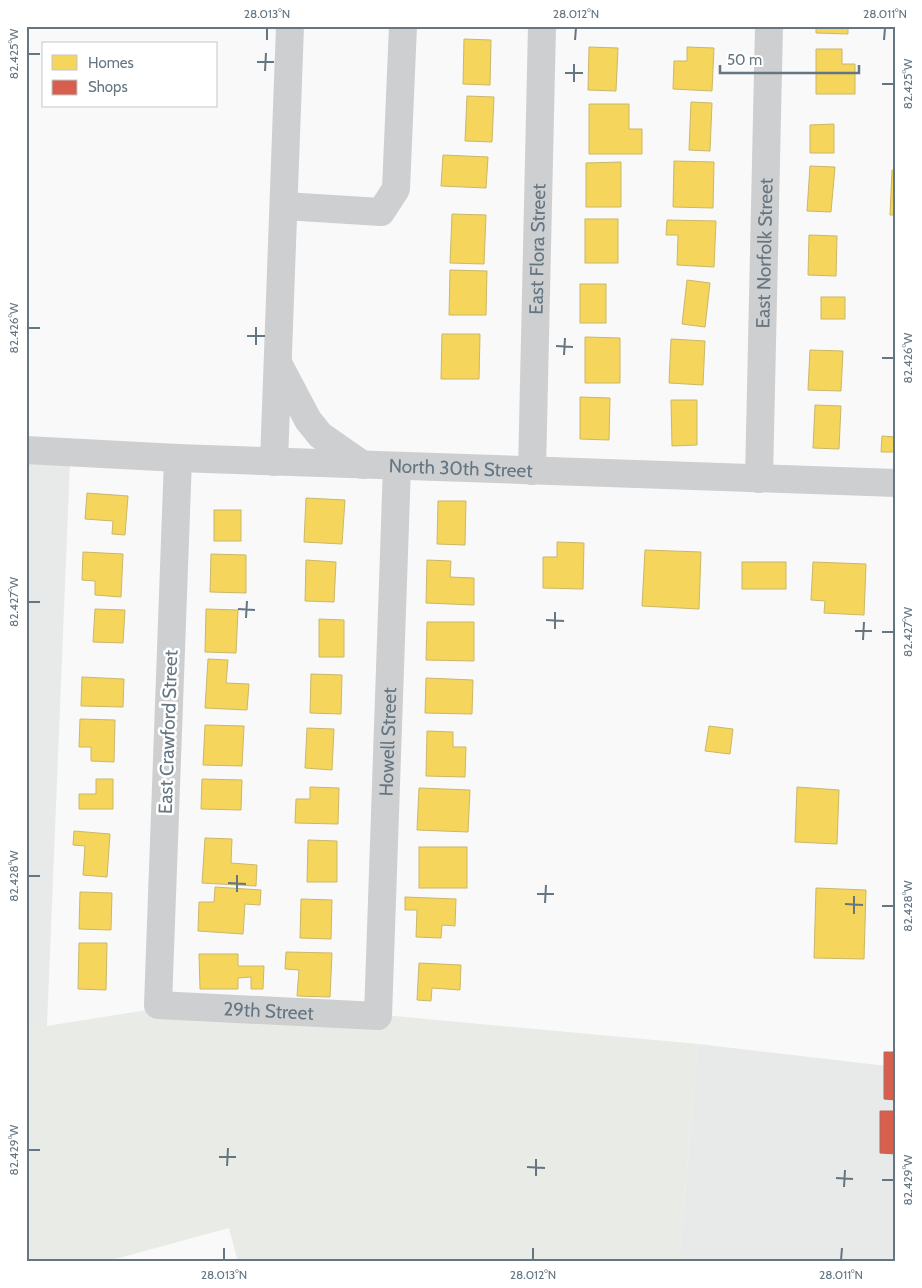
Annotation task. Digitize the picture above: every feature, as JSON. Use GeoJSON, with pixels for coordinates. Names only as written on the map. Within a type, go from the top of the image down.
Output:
{"type":"FeatureCollection","features":[{"type":"Feature","properties":{"kind":"street"},"geometry":{"type":"LineString","coordinates":[[274,462],[290,26]]}},
{"type":"Feature","properties":{"kind":"street"},"geometry":{"type":"LineString","coordinates":[[284,206],[381,212],[396,189],[402,26]]}},
{"type":"Feature","properties":{"kind":"street","name":"East Flora Street"},"geometry":{"type":"LineString","coordinates":[[532,471],[542,26]]}},
{"type":"Feature","properties":{"kind":"street","name":"East Norfolk Street"},"geometry":{"type":"LineString","coordinates":[[759,479],[769,26]]}},
{"type":"Feature","properties":{"kind":"street"},"geometry":{"type":"LineString","coordinates":[[278,364],[308,420],[320,435],[363,465]]}},
{"type":"Feature","properties":{"kind":"street","name":"North 30th Street"},"geometry":{"type":"LineString","coordinates":[[26,450],[274,462],[896,483]]}},
{"type":"Feature","properties":{"kind":"street","name":"East Crawford Street"},"geometry":{"type":"LineString","coordinates":[[158,1006],[178,458]]}},
{"type":"Feature","properties":{"kind":"street","name":"Howell Street"},"geometry":{"type":"LineString","coordinates":[[378,1016],[397,466]]}},
{"type":"Feature","properties":{"kind":"street","name":"29th Street"},"geometry":{"type":"LineString","coordinates":[[158,1006],[378,1016]]}},
{"type":"Feature","properties":{"kind":"shaded area"},"geometry":{"type":"Polygon","coordinates":[[[26,459],[70,462],[47,1026],[26,1025],[26,459]]]}},
{"type":"Feature","properties":{"kind":"shaded area"},"geometry":{"type":"Polygon","coordinates":[[[147,1010],[147,1014],[389,1026],[389,1016],[394,1016],[698,1044],[679,1262],[238,1262],[229,1228],[104,1262],[26,1262],[26,1025],[47,1026],[147,1010]]]}},
{"type":"Feature","properties":{"kind":"shaded area"},"geometry":{"type":"Polygon","coordinates":[[[698,1044],[896,1067],[896,1262],[679,1262],[698,1044]]]}},
{"type":"Feature","properties":{"kind":"building: Homes"},"geometry":{"type":"Polygon","coordinates":[[[816,26],[848,26],[848,34],[816,33],[816,26]]]}},
{"type":"Feature","properties":{"kind":"building: Homes"},"geometry":{"type":"Polygon","coordinates":[[[464,39],[491,40],[490,85],[463,84],[464,39]]]}},
{"type":"Feature","properties":{"kind":"building: Homes"},"geometry":{"type":"Polygon","coordinates":[[[589,47],[618,48],[616,91],[588,90],[589,47]]]}},
{"type":"Feature","properties":{"kind":"building: Homes"},"geometry":{"type":"Polygon","coordinates":[[[687,47],[714,48],[712,91],[673,89],[674,61],[687,61],[687,47]]]}},
{"type":"Feature","properties":{"kind":"building: Homes"},"geometry":{"type":"Polygon","coordinates":[[[816,49],[842,49],[842,64],[855,64],[855,94],[816,94],[816,49]]]}},
{"type":"Feature","properties":{"kind":"building: Homes"},"geometry":{"type":"Polygon","coordinates":[[[467,96],[494,97],[492,142],[465,141],[467,96]]]}},
{"type":"Feature","properties":{"kind":"building: Homes"},"geometry":{"type":"Polygon","coordinates":[[[691,102],[712,103],[710,151],[689,150],[691,102]]]}},
{"type":"Feature","properties":{"kind":"building: Homes"},"geometry":{"type":"Polygon","coordinates":[[[589,104],[629,104],[629,129],[642,129],[642,154],[589,154],[589,104]]]}},
{"type":"Feature","properties":{"kind":"building: Homes"},"geometry":{"type":"Polygon","coordinates":[[[834,124],[834,153],[810,153],[810,125],[834,124]]]}},
{"type":"Feature","properties":{"kind":"building: Homes"},"geometry":{"type":"Polygon","coordinates":[[[443,155],[488,157],[486,188],[441,186],[443,155]]]}},
{"type":"Feature","properties":{"kind":"building: Homes"},"geometry":{"type":"Polygon","coordinates":[[[674,161],[714,162],[713,208],[673,207],[674,161]]]}},
{"type":"Feature","properties":{"kind":"building: Homes"},"geometry":{"type":"Polygon","coordinates":[[[621,162],[621,207],[586,207],[586,163],[621,162]]]}},
{"type":"Feature","properties":{"kind":"building: Homes"},"geometry":{"type":"Polygon","coordinates":[[[810,166],[835,167],[831,212],[807,211],[810,166]]]}},
{"type":"Feature","properties":{"kind":"building: Homes"},"geometry":{"type":"Polygon","coordinates":[[[892,170],[896,170],[896,215],[890,215],[892,170]]]}},
{"type":"Feature","properties":{"kind":"building: Homes"},"geometry":{"type":"Polygon","coordinates":[[[452,214],[486,215],[484,264],[450,263],[452,214]]]}},
{"type":"Feature","properties":{"kind":"building: Homes"},"geometry":{"type":"Polygon","coordinates":[[[585,219],[618,219],[618,263],[585,263],[585,219]]]}},
{"type":"Feature","properties":{"kind":"building: Homes"},"geometry":{"type":"Polygon","coordinates":[[[667,220],[716,221],[714,267],[677,265],[678,235],[666,235],[667,220]]]}},
{"type":"Feature","properties":{"kind":"building: Homes"},"geometry":{"type":"Polygon","coordinates":[[[809,235],[837,236],[836,276],[808,275],[809,235]]]}},
{"type":"Feature","properties":{"kind":"building: Homes"},"geometry":{"type":"Polygon","coordinates":[[[450,270],[487,271],[486,315],[449,315],[450,270]]]}},
{"type":"Feature","properties":{"kind":"building: Homes"},"geometry":{"type":"Polygon","coordinates":[[[687,280],[710,283],[705,327],[682,324],[687,280]]]}},
{"type":"Feature","properties":{"kind":"building: Homes"},"geometry":{"type":"Polygon","coordinates":[[[580,284],[606,284],[606,323],[580,323],[580,284]]]}},
{"type":"Feature","properties":{"kind":"building: Homes"},"geometry":{"type":"Polygon","coordinates":[[[821,297],[845,297],[845,319],[821,319],[821,297]]]}},
{"type":"Feature","properties":{"kind":"building: Homes"},"geometry":{"type":"Polygon","coordinates":[[[442,334],[480,334],[479,379],[441,379],[442,334]]]}},
{"type":"Feature","properties":{"kind":"building: Homes"},"geometry":{"type":"Polygon","coordinates":[[[585,337],[620,338],[620,383],[585,383],[585,337]]]}},
{"type":"Feature","properties":{"kind":"building: Homes"},"geometry":{"type":"Polygon","coordinates":[[[671,339],[705,341],[703,385],[669,383],[671,339]]]}},
{"type":"Feature","properties":{"kind":"building: Homes"},"geometry":{"type":"Polygon","coordinates":[[[810,350],[843,351],[841,391],[808,390],[810,350]]]}},
{"type":"Feature","properties":{"kind":"building: Homes"},"geometry":{"type":"Polygon","coordinates":[[[580,397],[610,398],[609,440],[580,439],[580,397]]]}},
{"type":"Feature","properties":{"kind":"building: Homes"},"geometry":{"type":"Polygon","coordinates":[[[671,400],[697,400],[697,445],[672,446],[671,400]]]}},
{"type":"Feature","properties":{"kind":"building: Homes"},"geometry":{"type":"Polygon","coordinates":[[[815,405],[841,406],[839,449],[813,448],[815,405]]]}},
{"type":"Feature","properties":{"kind":"building: Homes"},"geometry":{"type":"Polygon","coordinates":[[[882,436],[896,437],[896,452],[881,452],[882,436]]]}},
{"type":"Feature","properties":{"kind":"building: Homes"},"geometry":{"type":"Polygon","coordinates":[[[87,493],[128,496],[125,535],[112,534],[113,521],[85,519],[87,493]]]}},
{"type":"Feature","properties":{"kind":"building: Homes"},"geometry":{"type":"Polygon","coordinates":[[[306,498],[345,500],[342,544],[304,542],[306,498]]]}},
{"type":"Feature","properties":{"kind":"building: Homes"},"geometry":{"type":"Polygon","coordinates":[[[438,501],[466,501],[465,545],[437,544],[438,501]]]}},
{"type":"Feature","properties":{"kind":"building: Homes"},"geometry":{"type":"Polygon","coordinates":[[[214,510],[241,510],[241,541],[214,541],[214,510]]]}},
{"type":"Feature","properties":{"kind":"building: Homes"},"geometry":{"type":"Polygon","coordinates":[[[557,542],[584,543],[583,589],[543,588],[543,557],[557,557],[557,542]]]}},
{"type":"Feature","properties":{"kind":"building: Homes"},"geometry":{"type":"Polygon","coordinates":[[[645,550],[701,552],[699,609],[642,606],[645,550]]]}},
{"type":"Feature","properties":{"kind":"building: Homes"},"geometry":{"type":"Polygon","coordinates":[[[83,552],[123,554],[121,597],[95,595],[95,581],[82,580],[83,552]]]}},
{"type":"Feature","properties":{"kind":"building: Homes"},"geometry":{"type":"Polygon","coordinates":[[[211,554],[246,555],[246,593],[210,592],[211,554]]]}},
{"type":"Feature","properties":{"kind":"building: Homes"},"geometry":{"type":"Polygon","coordinates":[[[306,560],[336,562],[334,602],[305,601],[306,560]]]}},
{"type":"Feature","properties":{"kind":"building: Homes"},"geometry":{"type":"Polygon","coordinates":[[[427,560],[451,561],[450,577],[474,578],[474,605],[426,603],[427,560]]]}},
{"type":"Feature","properties":{"kind":"building: Homes"},"geometry":{"type":"Polygon","coordinates":[[[742,562],[786,562],[786,589],[742,589],[742,562]]]}},
{"type":"Feature","properties":{"kind":"building: Homes"},"geometry":{"type":"Polygon","coordinates":[[[813,562],[866,564],[864,615],[824,613],[825,601],[811,600],[813,562]]]}},
{"type":"Feature","properties":{"kind":"building: Homes"},"geometry":{"type":"Polygon","coordinates":[[[95,609],[125,610],[123,643],[93,642],[95,609]]]}},
{"type":"Feature","properties":{"kind":"building: Homes"},"geometry":{"type":"Polygon","coordinates":[[[206,609],[238,610],[236,653],[205,652],[206,609]]]}},
{"type":"Feature","properties":{"kind":"building: Homes"},"geometry":{"type":"Polygon","coordinates":[[[319,619],[344,620],[344,657],[319,657],[319,619]]]}},
{"type":"Feature","properties":{"kind":"building: Homes"},"geometry":{"type":"Polygon","coordinates":[[[427,622],[474,622],[474,661],[426,660],[427,622]]]}},
{"type":"Feature","properties":{"kind":"building: Homes"},"geometry":{"type":"Polygon","coordinates":[[[208,659],[228,660],[226,683],[249,684],[247,710],[205,708],[208,659]]]}},
{"type":"Feature","properties":{"kind":"building: Homes"},"geometry":{"type":"Polygon","coordinates":[[[311,674],[342,675],[341,714],[310,713],[311,674]]]}},
{"type":"Feature","properties":{"kind":"building: Homes"},"geometry":{"type":"Polygon","coordinates":[[[82,677],[124,679],[123,707],[81,706],[82,677]]]}},
{"type":"Feature","properties":{"kind":"building: Homes"},"geometry":{"type":"Polygon","coordinates":[[[426,678],[473,680],[472,714],[425,713],[426,678]]]}},
{"type":"Feature","properties":{"kind":"building: Homes"},"geometry":{"type":"Polygon","coordinates":[[[80,719],[115,720],[114,762],[91,761],[91,747],[79,747],[80,719]]]}},
{"type":"Feature","properties":{"kind":"building: Homes"},"geometry":{"type":"Polygon","coordinates":[[[205,725],[244,726],[242,766],[203,765],[205,725]]]}},
{"type":"Feature","properties":{"kind":"building: Homes"},"geometry":{"type":"Polygon","coordinates":[[[709,726],[733,729],[730,754],[705,751],[709,726]]]}},
{"type":"Feature","properties":{"kind":"building: Homes"},"geometry":{"type":"Polygon","coordinates":[[[307,728],[334,729],[332,770],[305,768],[307,728]]]}},
{"type":"Feature","properties":{"kind":"building: Homes"},"geometry":{"type":"Polygon","coordinates":[[[427,731],[453,732],[453,747],[466,747],[465,777],[426,776],[427,731]]]}},
{"type":"Feature","properties":{"kind":"building: Homes"},"geometry":{"type":"Polygon","coordinates":[[[96,779],[113,779],[113,809],[79,809],[79,794],[96,794],[96,779]]]}},
{"type":"Feature","properties":{"kind":"building: Homes"},"geometry":{"type":"Polygon","coordinates":[[[202,779],[242,780],[241,810],[201,809],[202,779]]]}},
{"type":"Feature","properties":{"kind":"building: Homes"},"geometry":{"type":"Polygon","coordinates":[[[310,787],[339,788],[338,824],[295,823],[296,799],[310,799],[310,787]]]}},
{"type":"Feature","properties":{"kind":"building: Homes"},"geometry":{"type":"Polygon","coordinates":[[[797,787],[839,790],[837,844],[795,842],[797,787]]]}},
{"type":"Feature","properties":{"kind":"building: Homes"},"geometry":{"type":"Polygon","coordinates":[[[419,788],[470,790],[468,832],[417,830],[419,788]]]}},
{"type":"Feature","properties":{"kind":"building: Homes"},"geometry":{"type":"Polygon","coordinates":[[[74,831],[110,834],[107,877],[83,875],[85,846],[73,845],[74,831]]]}},
{"type":"Feature","properties":{"kind":"building: Homes"},"geometry":{"type":"Polygon","coordinates":[[[205,838],[232,839],[231,863],[257,865],[256,886],[202,883],[205,838]]]}},
{"type":"Feature","properties":{"kind":"building: Homes"},"geometry":{"type":"Polygon","coordinates":[[[308,840],[337,841],[337,882],[307,882],[308,840]]]}},
{"type":"Feature","properties":{"kind":"building: Homes"},"geometry":{"type":"Polygon","coordinates":[[[419,847],[467,847],[467,888],[419,888],[419,847]]]}},
{"type":"Feature","properties":{"kind":"building: Homes"},"geometry":{"type":"Polygon","coordinates":[[[215,887],[261,890],[260,905],[245,904],[243,934],[198,931],[199,902],[214,902],[215,887]]]}},
{"type":"Feature","properties":{"kind":"building: Homes"},"geometry":{"type":"Polygon","coordinates":[[[816,888],[866,890],[864,959],[814,958],[816,888]]]}},
{"type":"Feature","properties":{"kind":"building: Homes"},"geometry":{"type":"Polygon","coordinates":[[[80,892],[112,893],[111,930],[79,929],[80,892]]]}},
{"type":"Feature","properties":{"kind":"building: Homes"},"geometry":{"type":"Polygon","coordinates":[[[405,897],[456,899],[455,926],[442,925],[441,938],[416,937],[417,910],[405,910],[405,897]]]}},
{"type":"Feature","properties":{"kind":"building: Homes"},"geometry":{"type":"Polygon","coordinates":[[[301,899],[332,900],[331,939],[300,938],[301,899]]]}},
{"type":"Feature","properties":{"kind":"building: Homes"},"geometry":{"type":"Polygon","coordinates":[[[79,943],[107,943],[106,990],[78,989],[79,943]]]}},
{"type":"Feature","properties":{"kind":"building: Homes"},"geometry":{"type":"Polygon","coordinates":[[[286,952],[332,953],[330,997],[297,996],[299,970],[285,969],[286,952]]]}},
{"type":"Feature","properties":{"kind":"building: Homes"},"geometry":{"type":"Polygon","coordinates":[[[199,954],[238,954],[238,966],[264,966],[263,989],[251,989],[251,977],[238,978],[238,989],[200,989],[199,954]]]}},
{"type":"Feature","properties":{"kind":"building: Homes"},"geometry":{"type":"Polygon","coordinates":[[[419,963],[461,965],[460,990],[432,988],[431,1001],[417,1000],[419,963]]]}},
{"type":"Feature","properties":{"kind":"building: Shops"},"geometry":{"type":"Polygon","coordinates":[[[884,1052],[896,1052],[896,1100],[884,1099],[884,1052]]]}},
{"type":"Feature","properties":{"kind":"building: Shops"},"geometry":{"type":"Polygon","coordinates":[[[880,1111],[896,1111],[896,1154],[880,1153],[880,1111]]]}}]}
